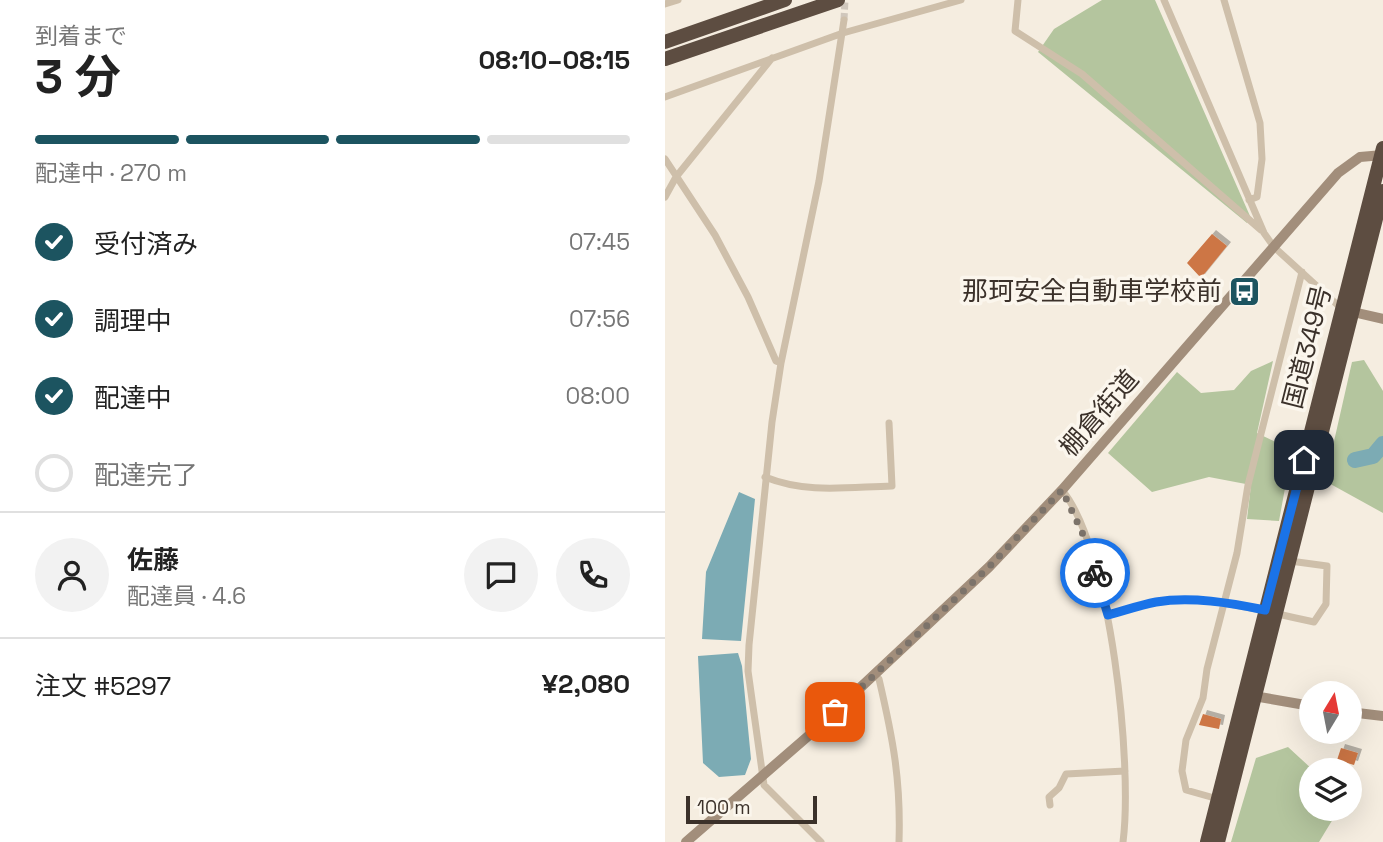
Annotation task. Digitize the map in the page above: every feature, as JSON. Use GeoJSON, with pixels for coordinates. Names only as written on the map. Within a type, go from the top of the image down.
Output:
{"type":"FeatureCollection","features":[{"type":"Feature","properties":{"kind":"highway"},"geometry":{"type":"LineString","coordinates":[[665,42],[785,0]]}},
{"type":"Feature","properties":{"kind":"highway"},"geometry":{"type":"LineString","coordinates":[[665,59],[838,0]]}},
{"type":"Feature","properties":{"kind":"highway","name":"国道349号"},"geometry":{"type":"LineString","coordinates":[[1272,612],[1290,561],[1383,152]]}},
{"type":"Feature","properties":{"kind":"highway","name":"国道349号"},"geometry":{"type":"LineString","coordinates":[[1218,842],[1251,695],[1347,310],[1383,191]]}},
{"type":"Feature","properties":{"kind":"highway","name":"国道349号"},"geometry":{"type":"LineString","coordinates":[[1207,842],[1251,695]]}},
{"type":"Feature","properties":{"kind":"street"},"geometry":{"type":"LineString","coordinates":[[665,5],[678,0]]}},
{"type":"Feature","properties":{"kind":"street"},"geometry":{"type":"LineString","coordinates":[[665,97],[843,33],[961,0]]}},
{"type":"Feature","properties":{"kind":"street"},"geometry":{"type":"LineString","coordinates":[[1018,0],[1015,32],[1082,74],[1264,233]]}},
{"type":"Feature","properties":{"kind":"street"},"geometry":{"type":"LineString","coordinates":[[1164,0],[1264,233],[1274,247],[1347,310],[1383,319]]}},
{"type":"Feature","properties":{"kind":"street"},"geometry":{"type":"LineString","coordinates":[[1224,0],[1261,123],[1262,159],[1257,197],[1249,200]]}},
{"type":"Feature","properties":{"kind":"street"},"geometry":{"type":"LineString","coordinates":[[821,842],[764,785],[748,671],[765,477],[781,363],[819,181],[844,20]]}},
{"type":"Feature","properties":{"kind":"street"},"geometry":{"type":"LineString","coordinates":[[665,197],[676,177],[773,57]]}},
{"type":"Feature","properties":{"kind":"street","name":"棚倉街道"},"geometry":{"type":"LineString","coordinates":[[686,842],[874,675],[989,567],[1062,490],[1350,162],[1383,152]]}},
{"type":"Feature","properties":{"kind":"street"},"geometry":{"type":"LineString","coordinates":[[665,159],[715,235],[748,297],[776,361],[781,363]]}},
{"type":"Feature","properties":{"kind":"street"},"geometry":{"type":"LineString","coordinates":[[1218,800],[1187,790],[1182,783],[1182,771],[1187,740],[1203,698],[1207,669],[1237,553],[1248,485],[1302,272]]}},
{"type":"Feature","properties":{"kind":"street"},"geometry":{"type":"LineString","coordinates":[[765,477],[788,486],[814,490],[892,486],[889,424]]}},
{"type":"Feature","properties":{"kind":"street"},"geometry":{"type":"LineString","coordinates":[[1062,490],[1089,547],[1108,615],[1125,771],[1123,842]]}},
{"type":"Feature","properties":{"kind":"street"},"geometry":{"type":"LineString","coordinates":[[1108,615],[1156,602],[1225,603],[1314,622],[1327,604],[1327,566],[1290,561]]}},
{"type":"Feature","properties":{"kind":"street"},"geometry":{"type":"LineString","coordinates":[[874,675],[879,679],[896,752],[901,790],[899,842]]}},
{"type":"Feature","properties":{"kind":"street"},"geometry":{"type":"LineString","coordinates":[[1251,695],[1299,704]]}},
{"type":"Feature","properties":{"kind":"street"},"geometry":{"type":"LineString","coordinates":[[1362,714],[1383,716]]}},
{"type":"Feature","properties":{"kind":"street"},"geometry":{"type":"LineString","coordinates":[[1050,805],[1049,797],[1059,788],[1066,774],[1125,771]]}},
{"type":"Feature","properties":{"kind":"green space"},"geometry":{"type":"Polygon","coordinates":[[[1102,0],[1155,0],[1250,216],[1247,223],[1038,52],[1054,29],[1102,0]]]}},
{"type":"Feature","properties":{"kind":"green space"},"geometry":{"type":"Polygon","coordinates":[[[1364,360],[1383,391],[1383,513],[1325,481],[1352,362],[1364,360]]]}},
{"type":"Feature","properties":{"kind":"green space"},"geometry":{"type":"Polygon","coordinates":[[[1273,361],[1257,433],[1292,450],[1279,521],[1247,519],[1251,485],[1209,477],[1152,492],[1108,453],[1177,372],[1201,393],[1234,390],[1251,371],[1273,361]]]}},
{"type":"Feature","properties":{"kind":"green space"},"geometry":{"type":"Polygon","coordinates":[[[1288,747],[1300,758],[1299,821],[1332,821],[1319,842],[1231,842],[1256,758],[1288,747]]]}},
{"type":"Feature","properties":{"kind":"water"},"geometry":{"type":"Polygon","coordinates":[[[739,492],[755,499],[741,641],[702,639],[706,572],[739,492]]]}},
{"type":"Feature","properties":{"kind":"water"},"geometry":{"type":"Polygon","coordinates":[[[738,653],[742,666],[751,759],[745,775],[719,777],[703,763],[698,656],[738,653]]]}},
{"type":"Feature","properties":{"kind":"building"},"geometry":{"type":"Polygon","coordinates":[[[1212,234],[1227,246],[1201,278],[1187,263],[1212,234]]]}},
{"type":"Feature","properties":{"kind":"building"},"geometry":{"type":"Polygon","coordinates":[[[1203,714],[1221,719],[1219,729],[1199,725],[1203,714]]]}},
{"type":"Feature","properties":{"kind":"building"},"geometry":{"type":"Polygon","coordinates":[[[1341,748],[1358,753],[1356,758],[1338,758],[1341,748]]]}},
{"type":"Feature","properties":{"kind":"waterway"},"geometry":{"type":"LineString","coordinates":[[1355,460],[1373,456],[1383,444]]}},
{"type":"Feature","properties":{"kind":"tunnel"},"geometry":{"type":"LineString","coordinates":[[844,20],[845,0]]}},
{"type":"Feature","properties":{"kind":"way so far"},"geometry":{"type":"LineString","coordinates":[[835,712],[989,567],[1062,490],[1089,547],[1095,573]]}},
{"type":"Feature","properties":{"kind":"place","name":"那珂安全自動車学校前"},"geometry":{"type":"Point","coordinates":[1245,291]}},
{"type":"Feature","properties":{"kind":"route"},"geometry":{"type":"LineString","coordinates":[[1095,573],[1108,615],[1156,602],[1177,601],[1225,603],[1265,610],[1304,460]]}}]}
